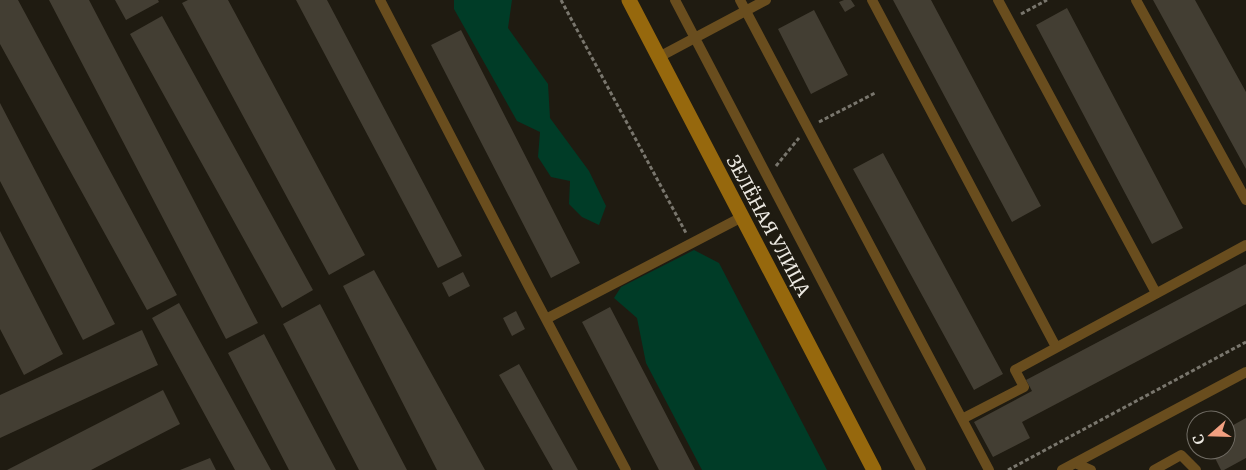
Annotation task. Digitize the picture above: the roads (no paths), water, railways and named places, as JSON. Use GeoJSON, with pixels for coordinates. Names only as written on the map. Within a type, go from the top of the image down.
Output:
{"type":"FeatureCollection","features":[{"type":"Feature","properties":{"kind":"main road","name":"ЗЕЛЁНАЯ УЛИЦА"},"geometry":{"type":"LineString","coordinates":[[629,0],[874,470]]}},
{"type":"Feature","properties":{"kind":"lane"},"geometry":{"type":"LineString","coordinates":[[380,0],[626,470]]}},
{"type":"Feature","properties":{"kind":"lane"},"geometry":{"type":"LineString","coordinates":[[675,0],[921,470]]}},
{"type":"Feature","properties":{"kind":"lane"},"geometry":{"type":"LineString","coordinates":[[740,0],[989,470]]}},
{"type":"Feature","properties":{"kind":"lane"},"geometry":{"type":"LineString","coordinates":[[659,57],[766,0]]}},
{"type":"Feature","properties":{"kind":"lane"},"geometry":{"type":"LineString","coordinates":[[872,0],[1056,347]]}},
{"type":"Feature","properties":{"kind":"lane"},"geometry":{"type":"LineString","coordinates":[[998,0],[1156,294]]}},
{"type":"Feature","properties":{"kind":"lane"},"geometry":{"type":"LineString","coordinates":[[1136,0],[1246,200]]}},
{"type":"Feature","properties":{"kind":"lane"},"geometry":{"type":"LineString","coordinates":[[546,319],[742,217]]}},
{"type":"Feature","properties":{"kind":"lane"},"geometry":{"type":"LineString","coordinates":[[962,419],[1024,387],[1015,370],[1246,245]]}},
{"type":"Feature","properties":{"kind":"lane"},"geometry":{"type":"LineString","coordinates":[[1062,470],[1246,372]]}},
{"type":"Feature","properties":{"kind":"lane"},"geometry":{"type":"LineString","coordinates":[[1154,470],[1181,455],[1196,470]]}},
{"type":"Feature","properties":{"kind":"lane"},"geometry":{"type":"LineString","coordinates":[[1075,463],[1091,470]]}}]}
